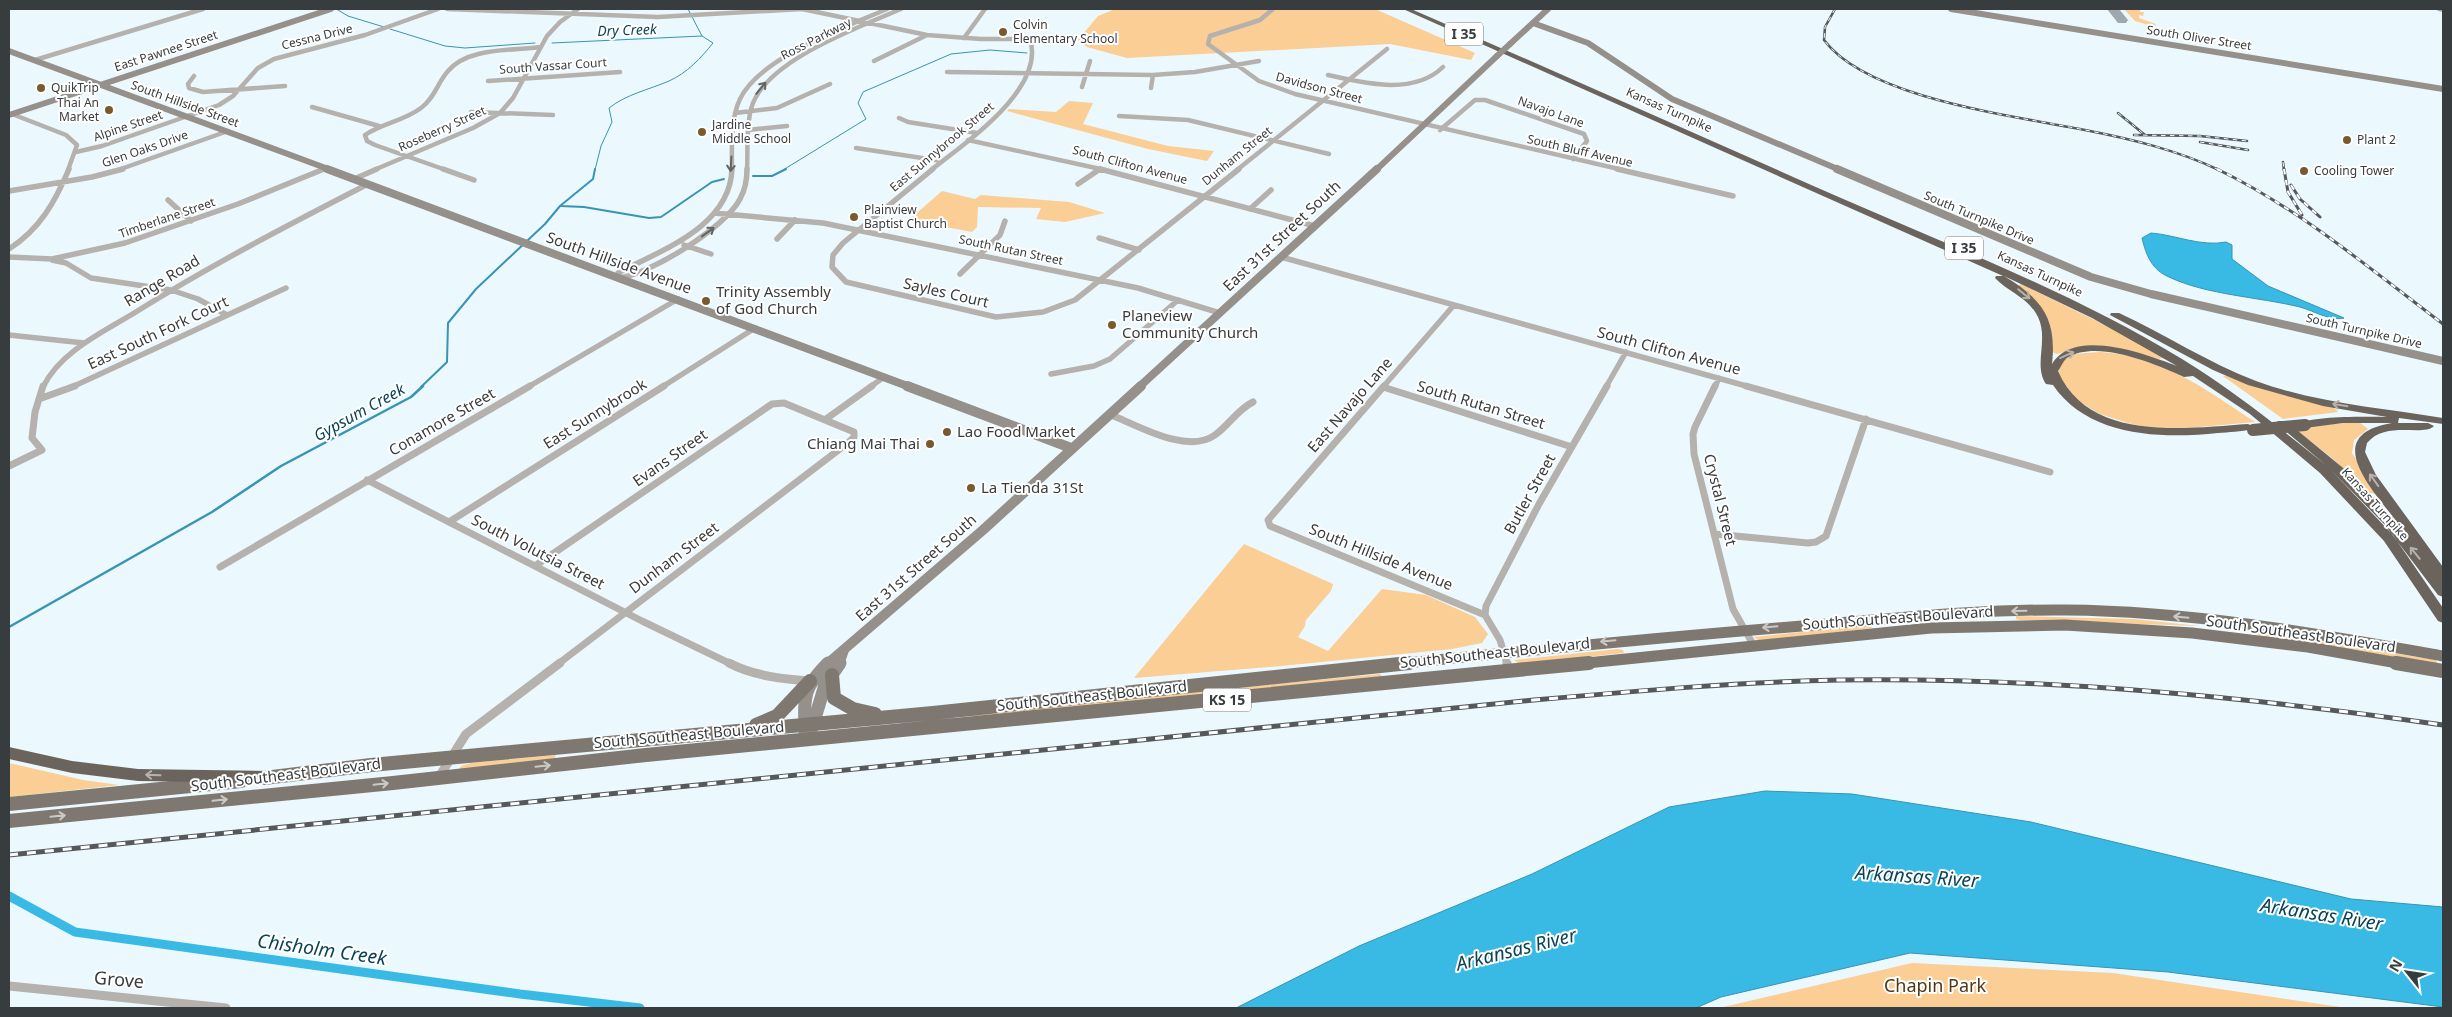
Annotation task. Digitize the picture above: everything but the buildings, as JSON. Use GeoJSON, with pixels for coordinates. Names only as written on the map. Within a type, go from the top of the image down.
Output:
{"type":"FeatureCollection","features":[{"type":"Feature","properties":{"kind":"highway","name":"Kansas Turnpike"},"geometry":{"type":"LineString","coordinates":[[1406,9],[2076,306],[2120,327],[2196,370],[2239,400],[2319,463],[2354,498],[2397,548],[2424,585],[2443,618]]}},
{"type":"Feature","properties":{"kind":"highway","name":"Kansas Turnpike"},"geometry":{"type":"LineString","coordinates":[[1414,9],[2090,305],[2190,359],[2232,386],[2297,434],[2370,502],[2425,565],[2443,592]]}},
{"type":"Feature","properties":{"kind":"highway"},"geometry":{"type":"LineString","coordinates":[[1920,236],[2006,282],[2036,306],[2043,314],[2050,339],[2045,366],[2048,379],[2061,396],[2088,415],[2134,432],[2167,437],[2388,413]]}},
{"type":"Feature","properties":{"kind":"highway"},"geometry":{"type":"LineString","coordinates":[[2090,305],[2254,383],[2310,399],[2388,413],[2443,420]]}},
{"type":"Feature","properties":{"kind":"highway"},"geometry":{"type":"LineString","coordinates":[[2250,428],[2156,432],[2122,425],[2092,413],[2068,397],[2055,380],[2053,372],[2055,365],[2067,354],[2101,350],[2153,359],[2188,375],[2237,404],[2292,447],[2397,548]]}},
{"type":"Feature","properties":{"kind":"highway"},"geometry":{"type":"LineString","coordinates":[[2302,423],[2367,419],[2414,422],[2443,427]]}},
{"type":"Feature","properties":{"kind":"highway"},"geometry":{"type":"LineString","coordinates":[[2443,427],[2416,425],[2384,428],[2366,438],[2361,444],[2359,452],[2369,474],[2443,577]]}},
{"type":"Feature","properties":{"kind":"highway"},"geometry":{"type":"LineString","coordinates":[[9,752],[72,767],[138,775],[272,777]]}},
{"type":"Feature","properties":{"kind":"main road","name":"East Pawnee Street"},"geometry":{"type":"LineString","coordinates":[[10,114],[331,9]]}},
{"type":"Feature","properties":{"kind":"main road","name":"East 31st Street South"},"geometry":{"type":"LineString","coordinates":[[810,681],[978,533],[1220,313],[1548,9]]}},
{"type":"Feature","properties":{"kind":"main road","name":"South Oliver Street"},"geometry":{"type":"LineString","coordinates":[[1951,9],[2443,89]]}},
{"type":"Feature","properties":{"kind":"main road","name":"South Turnpike Drive"},"geometry":{"type":"LineString","coordinates":[[1533,23],[1588,43],[1672,99],[2091,278],[2152,294],[2443,361]]}},
{"type":"Feature","properties":{"kind":"main road","name":"South Hillside Street"},"geometry":{"type":"LineString","coordinates":[[9,50],[326,168]]}},
{"type":"Feature","properties":{"kind":"main road","name":"South Hillside Avenue"},"geometry":{"type":"LineString","coordinates":[[326,168],[1071,448]]}},
{"type":"Feature","properties":{"kind":"main road","name":"South Southeast Boulevard"},"geometry":{"type":"LineString","coordinates":[[9,804],[450,758],[896,716],[1504,652],[1957,613],[2067,610],[2240,623],[2369,642],[2440,656]]}},
{"type":"Feature","properties":{"kind":"main road","name":"South Southeast Boulevard"},"geometry":{"type":"LineString","coordinates":[[9,821],[806,739],[1931,628],[2065,625],[2250,640],[2308,647],[2443,671]]}},
{"type":"Feature","properties":{"kind":"main road"},"geometry":{"type":"LineString","coordinates":[[806,739],[820,700],[845,649]]}},
{"type":"Feature","properties":{"kind":"main road"},"geometry":{"type":"LineString","coordinates":[[832,675],[834,698],[841,704],[865,713],[896,716]]}},
{"type":"Feature","properties":{"kind":"main road"},"geometry":{"type":"LineString","coordinates":[[810,681],[804,701],[810,724]]}},
{"type":"Feature","properties":{"kind":"main road"},"geometry":{"type":"LineString","coordinates":[[737,731],[777,716],[810,681]]}},
{"type":"Feature","properties":{"kind":"street"},"geometry":{"type":"LineString","coordinates":[[35,60],[202,9]]}},
{"type":"Feature","properties":{"kind":"street","name":"Cessna Drive"},"geometry":{"type":"LineString","coordinates":[[187,116],[220,105],[230,99],[258,68],[281,56],[357,37],[438,9]]}},
{"type":"Feature","properties":{"kind":"street"},"geometry":{"type":"LineString","coordinates":[[447,9],[676,17],[802,9],[927,34],[964,38],[978,21],[984,9]]}},
{"type":"Feature","properties":{"kind":"street","name":"Roseberry Street"},"geometry":{"type":"LineString","coordinates":[[354,178],[473,128],[498,114],[513,98],[540,47],[560,22],[578,9]]}},
{"type":"Feature","properties":{"kind":"street","name":"Ross Parkway"},"geometry":{"type":"LineString","coordinates":[[887,9],[796,52],[765,70],[744,92],[735,113],[729,190],[714,213],[700,226],[675,242],[618,273],[618,278],[630,277],[686,246],[729,215],[740,200],[746,185],[748,130],[754,96],[776,72],[806,54],[901,9]]}},
{"type":"Feature","properties":{"kind":"street","name":"Davidson Street"},"geometry":{"type":"LineString","coordinates":[[1274,9],[1260,20],[1211,36],[1208,44],[1236,66],[1275,88],[1414,122],[1423,126]]}},
{"type":"Feature","properties":{"kind":"street"},"geometry":{"type":"LineString","coordinates":[[874,61],[927,34]]}},
{"type":"Feature","properties":{"kind":"street","name":"East Sunnybrook Street"},"geometry":{"type":"LineString","coordinates":[[856,230],[977,133],[1006,106],[1028,73],[1033,52],[1030,39],[964,38]]}},
{"type":"Feature","properties":{"kind":"street"},"geometry":{"type":"LineString","coordinates":[[474,180],[367,141],[365,135],[379,126],[420,109],[448,69],[463,59],[480,54],[505,53],[540,47]]}},
{"type":"Feature","properties":{"kind":"street","name":"Dunham Street"},"geometry":{"type":"LineString","coordinates":[[1101,280],[1387,49]]}},
{"type":"Feature","properties":{"kind":"street"},"geometry":{"type":"LineString","coordinates":[[1082,87],[1088,74],[1090,61]]}},
{"type":"Feature","properties":{"kind":"street"},"geometry":{"type":"LineString","coordinates":[[947,72],[1153,75],[1195,72],[1259,61]]}},
{"type":"Feature","properties":{"kind":"street"},"geometry":{"type":"LineString","coordinates":[[1328,75],[1376,83],[1421,82],[1429,79],[1443,67]]}},
{"type":"Feature","properties":{"kind":"street","name":"South Vassar Court"},"geometry":{"type":"LineString","coordinates":[[488,81],[620,72]]}},
{"type":"Feature","properties":{"kind":"street"},"geometry":{"type":"LineString","coordinates":[[1150,88],[1153,75]]}},
{"type":"Feature","properties":{"kind":"street"},"geometry":{"type":"LineString","coordinates":[[194,76],[188,84],[195,91],[285,86]]}},
{"type":"Feature","properties":{"kind":"street"},"geometry":{"type":"LineString","coordinates":[[735,113],[786,105],[830,84]]}},
{"type":"Feature","properties":{"kind":"street","name":"Navajo Lane"},"geometry":{"type":"LineString","coordinates":[[1440,130],[1475,100],[1481,99],[1584,134],[1588,138],[1587,141],[1573,159]]}},
{"type":"Feature","properties":{"kind":"street"},"geometry":{"type":"LineString","coordinates":[[312,107],[379,126]]}},
{"type":"Feature","properties":{"kind":"street"},"geometry":{"type":"LineString","coordinates":[[471,112],[554,115]]}},
{"type":"Feature","properties":{"kind":"street"},"geometry":{"type":"LineString","coordinates":[[9,249],[41,224],[76,152],[77,145],[66,135],[10,114]]}},
{"type":"Feature","properties":{"kind":"street","name":"Alpine Street"},"geometry":{"type":"LineString","coordinates":[[76,152],[102,146],[187,116]]}},
{"type":"Feature","properties":{"kind":"street"},"geometry":{"type":"LineString","coordinates":[[1119,116],[1188,120],[1329,154]]}},
{"type":"Feature","properties":{"kind":"street"},"geometry":{"type":"LineString","coordinates":[[899,118],[908,122],[977,133]]}},
{"type":"Feature","properties":{"kind":"street"},"geometry":{"type":"LineString","coordinates":[[748,130],[787,126]]}},
{"type":"Feature","properties":{"kind":"street","name":"South Bluff Avenue"},"geometry":{"type":"LineString","coordinates":[[1423,126],[1733,196]]}},
{"type":"Feature","properties":{"kind":"street","name":"Glen Oaks Drive"},"geometry":{"type":"LineString","coordinates":[[9,191],[127,168],[228,131]]}},
{"type":"Feature","properties":{"kind":"street","name":"South Clifton Avenue"},"geometry":{"type":"LineString","coordinates":[[968,140],[1036,153],[1315,226]]}},
{"type":"Feature","properties":{"kind":"street"},"geometry":{"type":"LineString","coordinates":[[856,148],[874,149],[942,161]]}},
{"type":"Feature","properties":{"kind":"street","name":"Timberlane Street"},"geometry":{"type":"LineString","coordinates":[[9,257],[47,259],[118,245],[191,221],[326,168]]}},
{"type":"Feature","properties":{"kind":"street"},"geometry":{"type":"LineString","coordinates":[[1078,184],[1100,169]]}},
{"type":"Feature","properties":{"kind":"street","name":"Range Road"},"geometry":{"type":"LineString","coordinates":[[9,466],[42,450],[32,438],[34,414],[39,399],[52,371],[84,343],[250,244],[368,184]]}},
{"type":"Feature","properties":{"kind":"street"},"geometry":{"type":"LineString","coordinates":[[1250,208],[1271,190]]}},
{"type":"Feature","properties":{"kind":"street"},"geometry":{"type":"LineString","coordinates":[[168,200],[191,221]]}},
{"type":"Feature","properties":{"kind":"street","name":"South Rutan Street"},"geometry":{"type":"LineString","coordinates":[[714,213],[795,220],[856,230],[1101,280],[1220,313]]}},
{"type":"Feature","properties":{"kind":"street"},"geometry":{"type":"LineString","coordinates":[[776,239],[795,220]]}},
{"type":"Feature","properties":{"kind":"street"},"geometry":{"type":"LineString","coordinates":[[960,274],[1000,235],[1005,221]]}},
{"type":"Feature","properties":{"kind":"street","name":"Sayles Court"},"geometry":{"type":"LineString","coordinates":[[856,230],[836,248],[831,261],[833,272],[846,282],[973,313],[1008,317],[1043,313],[1073,302],[1101,280]]}},
{"type":"Feature","properties":{"kind":"street"},"geometry":{"type":"LineString","coordinates":[[1099,238],[1139,250]]}},
{"type":"Feature","properties":{"kind":"street"},"geometry":{"type":"LineString","coordinates":[[675,242],[711,254]]}},
{"type":"Feature","properties":{"kind":"street","name":"South Clifton Avenue"},"geometry":{"type":"LineString","coordinates":[[1280,257],[1866,419],[2050,472]]}},
{"type":"Feature","properties":{"kind":"street"},"geometry":{"type":"LineString","coordinates":[[47,259],[66,263],[91,278],[171,290],[198,299],[227,315]]}},
{"type":"Feature","properties":{"kind":"street","name":"East South Fork Court"},"geometry":{"type":"LineString","coordinates":[[39,399],[68,389],[286,288]]}},
{"type":"Feature","properties":{"kind":"street","name":"Conamore Street"},"geometry":{"type":"LineString","coordinates":[[220,567],[678,299]]}},
{"type":"Feature","properties":{"kind":"street"},"geometry":{"type":"LineString","coordinates":[[1051,374],[1094,366],[1110,359],[1178,300]]}},
{"type":"Feature","properties":{"kind":"street","name":"East Navajo Lane"},"geometry":{"type":"LineString","coordinates":[[1268,523],[1268,518],[1454,305]]}},
{"type":"Feature","properties":{"kind":"street","name":"East Sunnybrook"},"geometry":{"type":"LineString","coordinates":[[449,522],[755,328]]}},
{"type":"Feature","properties":{"kind":"street"},"geometry":{"type":"LineString","coordinates":[[9,335],[84,343]]}},
{"type":"Feature","properties":{"kind":"street","name":"Butler Street"},"geometry":{"type":"LineString","coordinates":[[1486,615],[1486,606],[1572,446],[1626,352]]}},
{"type":"Feature","properties":{"kind":"street"},"geometry":{"type":"LineString","coordinates":[[826,420],[884,377]]}},
{"type":"Feature","properties":{"kind":"street","name":"Crystal Street"},"geometry":{"type":"LineString","coordinates":[[1719,378],[1693,434],[1696,462],[1733,610],[1754,646]]}},
{"type":"Feature","properties":{"kind":"street","name":"South Rutan Street"},"geometry":{"type":"LineString","coordinates":[[1383,387],[1572,446]]}},
{"type":"Feature","properties":{"kind":"street","name":"Evans Street"},"geometry":{"type":"LineString","coordinates":[[534,566],[766,406],[778,402],[784,403],[826,420]]}},
{"type":"Feature","properties":{"kind":"street"},"geometry":{"type":"LineString","coordinates":[[1109,414],[1198,447],[1244,406],[1253,402]]}},
{"type":"Feature","properties":{"kind":"street"},"geometry":{"type":"LineString","coordinates":[[1714,534],[1808,543],[1816,542],[1826,536],[1866,419]]}},
{"type":"Feature","properties":{"kind":"street","name":"Dunham Street"},"geometry":{"type":"LineString","coordinates":[[439,778],[466,734],[854,436],[854,432],[847,428],[826,420]]}},
{"type":"Feature","properties":{"kind":"street","name":"South Volutsia Street"},"geometry":{"type":"LineString","coordinates":[[367,480],[625,613],[674,635],[744,671],[783,679],[810,681]]}},
{"type":"Feature","properties":{"kind":"street","name":"South Hillside Avenue"},"geometry":{"type":"LineString","coordinates":[[1268,523],[1275,529],[1486,615]]}},
{"type":"Feature","properties":{"kind":"street"},"geometry":{"type":"LineString","coordinates":[[1486,615],[1494,628],[1510,671]]}},
{"type":"Feature","properties":{"kind":"street","name":"Grove"},"geometry":{"type":"LineString","coordinates":[[9,986],[162,1000],[226,1008]]}},
{"type":"Feature","properties":{"kind":"green space"},"geometry":{"type":"Polygon","coordinates":[[[1115,9],[1375,9],[1475,53],[1471,60],[1390,44],[1127,58],[1087,47],[1078,40],[1098,16],[1115,9]]]}},
{"type":"Feature","properties":{"kind":"green space"},"geometry":{"type":"Polygon","coordinates":[[[2124,9],[2140,9],[2140,12],[2144,12],[2143,16],[2139,15],[2139,18],[2156,24],[2155,27],[2135,21],[2124,9]]]}},
{"type":"Feature","properties":{"kind":"green space"},"geometry":{"type":"Polygon","coordinates":[[[1069,101],[1093,103],[1083,124],[1168,146],[1214,151],[1207,161],[1148,149],[1007,111],[1009,109],[1056,112],[1069,101]]]}},
{"type":"Feature","properties":{"kind":"green space"},"geometry":{"type":"Polygon","coordinates":[[[942,191],[975,199],[981,195],[1069,202],[1105,213],[1065,222],[1036,219],[1041,208],[978,207],[977,227],[972,232],[909,220],[942,191]]]}},
{"type":"Feature","properties":{"kind":"green space"},"geometry":{"type":"Polygon","coordinates":[[[2021,284],[2117,331],[2164,358],[2159,359],[2134,352],[2079,348],[2057,354],[2052,352],[2049,322],[2039,307],[2017,286],[2021,284]]]}},
{"type":"Feature","properties":{"kind":"green space"},"geometry":{"type":"Polygon","coordinates":[[[2100,352],[2143,360],[2163,367],[2201,387],[2255,422],[2177,429],[2145,427],[2100,414],[2076,400],[2058,374],[2060,363],[2073,354],[2100,352]]]}},
{"type":"Feature","properties":{"kind":"green space"},"geometry":{"type":"Polygon","coordinates":[[[2229,375],[2332,405],[2338,412],[2283,419],[2223,376],[2229,375]]]}},
{"type":"Feature","properties":{"kind":"green space"},"geometry":{"type":"Polygon","coordinates":[[[2359,422],[2368,429],[2354,440],[2352,453],[2378,494],[2368,493],[2333,459],[2293,427],[2359,422]]]}},
{"type":"Feature","properties":{"kind":"green space"},"geometry":{"type":"Polygon","coordinates":[[[1244,544],[1333,584],[1331,591],[1306,620],[1305,626],[1298,637],[1328,651],[1382,589],[1426,595],[1475,617],[1488,634],[1482,643],[1452,649],[1134,678],[1244,544]]]}},
{"type":"Feature","properties":{"kind":"green space"},"geometry":{"type":"Polygon","coordinates":[[[2016,616],[2133,619],[2200,626],[2020,620],[2016,619],[2016,616]]]}},
{"type":"Feature","properties":{"kind":"green space"},"geometry":{"type":"Polygon","coordinates":[[[1867,625],[1873,628],[1759,641],[1754,637],[1867,625]]]}},
{"type":"Feature","properties":{"kind":"green space"},"geometry":{"type":"Polygon","coordinates":[[[2255,631],[2436,660],[2438,665],[2259,636],[2255,631]]]}},
{"type":"Feature","properties":{"kind":"green space"},"geometry":{"type":"Polygon","coordinates":[[[1623,650],[1624,653],[1520,664],[1514,660],[1623,650]]]}},
{"type":"Feature","properties":{"kind":"green space"},"geometry":{"type":"Polygon","coordinates":[[[1380,674],[1383,677],[1048,712],[902,720],[1380,674]]]}},
{"type":"Feature","properties":{"kind":"green space"},"geometry":{"type":"Polygon","coordinates":[[[556,755],[553,762],[459,770],[461,766],[471,763],[556,755]]]}},
{"type":"Feature","properties":{"kind":"green space"},"geometry":{"type":"Polygon","coordinates":[[[9,763],[83,780],[119,785],[9,797],[9,763]]]}},
{"type":"Feature","properties":{"kind":"green space","name":"Chapin Park"},"geometry":{"type":"Polygon","coordinates":[[[1912,963],[2113,973],[2347,1008],[1719,1008],[1912,963]]]}},
{"type":"Feature","properties":{"kind":"water"},"geometry":{"type":"Polygon","coordinates":[[[2151,233],[2198,242],[2226,242],[2232,245],[2232,259],[2268,286],[2344,318],[2333,318],[2300,307],[2216,292],[2169,277],[2154,266],[2148,256],[2142,238],[2151,233]]]}},
{"type":"Feature","properties":{"kind":"water","name":"Arkansas River"},"geometry":{"type":"Polygon","coordinates":[[[1765,791],[1852,794],[2031,822],[2351,899],[2443,907],[2443,1007],[2168,972],[1910,953],[1721,997],[1696,1008],[1236,1008],[1359,946],[1532,874],[1669,807],[1765,791]]]}},
{"type":"Feature","properties":{"kind":"waterway","name":"Gypsum Creek"},"geometry":{"type":"LineString","coordinates":[[688,9],[702,36]]}},
{"type":"Feature","properties":{"kind":"waterway","name":"Dry Creek"},"geometry":{"type":"LineString","coordinates":[[338,10],[348,16],[384,27]]}},
{"type":"Feature","properties":{"kind":"waterway","name":"Dry Creek"},"geometry":{"type":"LineString","coordinates":[[390,29],[445,46],[465,48],[535,43]]}},
{"type":"Feature","properties":{"kind":"waterway","name":"Dry Creek"},"geometry":{"type":"LineString","coordinates":[[552,43],[702,36]]}},
{"type":"Feature","properties":{"kind":"waterway","name":"Gypsum Creek"},"geometry":{"type":"LineString","coordinates":[[595,170],[601,146],[612,122],[609,108],[630,96],[682,74],[713,43],[702,36]]}},
{"type":"Feature","properties":{"kind":"waterway"},"geometry":{"type":"LineString","coordinates":[[783,170],[866,119],[858,103],[863,92],[951,54],[990,50],[1027,53]]}},
{"type":"Feature","properties":{"kind":"waterway","name":"Gypsum Creek"},"geometry":{"type":"LineString","coordinates":[[421,387],[447,362],[448,323],[476,289],[545,224],[560,206],[593,179],[595,169]]}},
{"type":"Feature","properties":{"kind":"waterway"},"geometry":{"type":"LineString","coordinates":[[753,176],[772,176],[786,169]]}},
{"type":"Feature","properties":{"kind":"waterway"},"geometry":{"type":"LineString","coordinates":[[561,206],[584,207],[649,218],[661,217],[712,182],[724,179]]}},
{"type":"Feature","properties":{"kind":"waterway","name":"Gypsum Creek"},"geometry":{"type":"LineString","coordinates":[[9,627],[212,512],[281,466],[411,397],[423,386]]}},
{"type":"Feature","properties":{"kind":"waterway","name":"Chisholm Creek"},"geometry":{"type":"LineString","coordinates":[[9,896],[75,932],[520,994],[640,1008]]}},
{"type":"Feature","properties":{"kind":"taxiway"},"geometry":{"type":"LineString","coordinates":[[2113,9],[2122,20]]}},
{"type":"Feature","properties":{"kind":"railway"},"geometry":{"type":"LineString","coordinates":[[1835,9],[1825,27],[1824,40],[1845,60],[1874,77],[1908,91],[1945,102],[2137,141],[2187,157],[2219,170]]}},
{"type":"Feature","properties":{"kind":"railway"},"geometry":{"type":"LineString","coordinates":[[2118,113],[2145,135]]}},
{"type":"Feature","properties":{"kind":"railway"},"geometry":{"type":"LineString","coordinates":[[2134,135],[2200,136],[2247,141]]}},
{"type":"Feature","properties":{"kind":"railway"},"geometry":{"type":"LineString","coordinates":[[2200,142],[2248,150]]}},
{"type":"Feature","properties":{"kind":"railway"},"geometry":{"type":"LineString","coordinates":[[2283,162],[2284,170]]}},
{"type":"Feature","properties":{"kind":"railway"},"geometry":{"type":"LineString","coordinates":[[2284,169],[2288,192],[2302,215]]}},
{"type":"Feature","properties":{"kind":"railway"},"geometry":{"type":"LineString","coordinates":[[2219,170],[2248,185],[2306,221],[2443,324]]}},
{"type":"Feature","properties":{"kind":"railway"},"geometry":{"type":"LineString","coordinates":[[2291,185],[2300,199],[2320,217]]}},
{"type":"Feature","properties":{"kind":"railway"},"geometry":{"type":"LineString","coordinates":[[9,855],[1534,700],[1725,685],[1840,680],[1916,680],[2067,685],[2218,697],[2443,725]]}},
{"type":"Feature","properties":{"kind":"place","name":"Colvin Elementary School"},"geometry":{"type":"Point","coordinates":[1003,32]}},
{"type":"Feature","properties":{"kind":"place","name":"QuikTrip"},"geometry":{"type":"Point","coordinates":[41,88]}},
{"type":"Feature","properties":{"kind":"place","name":"Thai An Market"},"geometry":{"type":"Point","coordinates":[109,110]}},
{"type":"Feature","properties":{"kind":"place","name":"Jardine Middle School"},"geometry":{"type":"Point","coordinates":[702,132]}},
{"type":"Feature","properties":{"kind":"place","name":"Plant 2"},"geometry":{"type":"Point","coordinates":[2347,140]}},
{"type":"Feature","properties":{"kind":"place","name":"Cooling Tower"},"geometry":{"type":"Point","coordinates":[2304,171]}},
{"type":"Feature","properties":{"kind":"place","name":"Plainview Baptist Church"},"geometry":{"type":"Point","coordinates":[854,217]}},
{"type":"Feature","properties":{"kind":"place","name":"Trinity Assembly of God Church"},"geometry":{"type":"Point","coordinates":[706,301]}},
{"type":"Feature","properties":{"kind":"place","name":"Planeview Community Church"},"geometry":{"type":"Point","coordinates":[1112,325]}},
{"type":"Feature","properties":{"kind":"place","name":"Lao Food Market"},"geometry":{"type":"Point","coordinates":[947,432]}},
{"type":"Feature","properties":{"kind":"place","name":"Chiang Mai Thai"},"geometry":{"type":"Point","coordinates":[930,444]}},
{"type":"Feature","properties":{"kind":"place","name":"La Tienda 31St"},"geometry":{"type":"Point","coordinates":[971,488]}}]}
